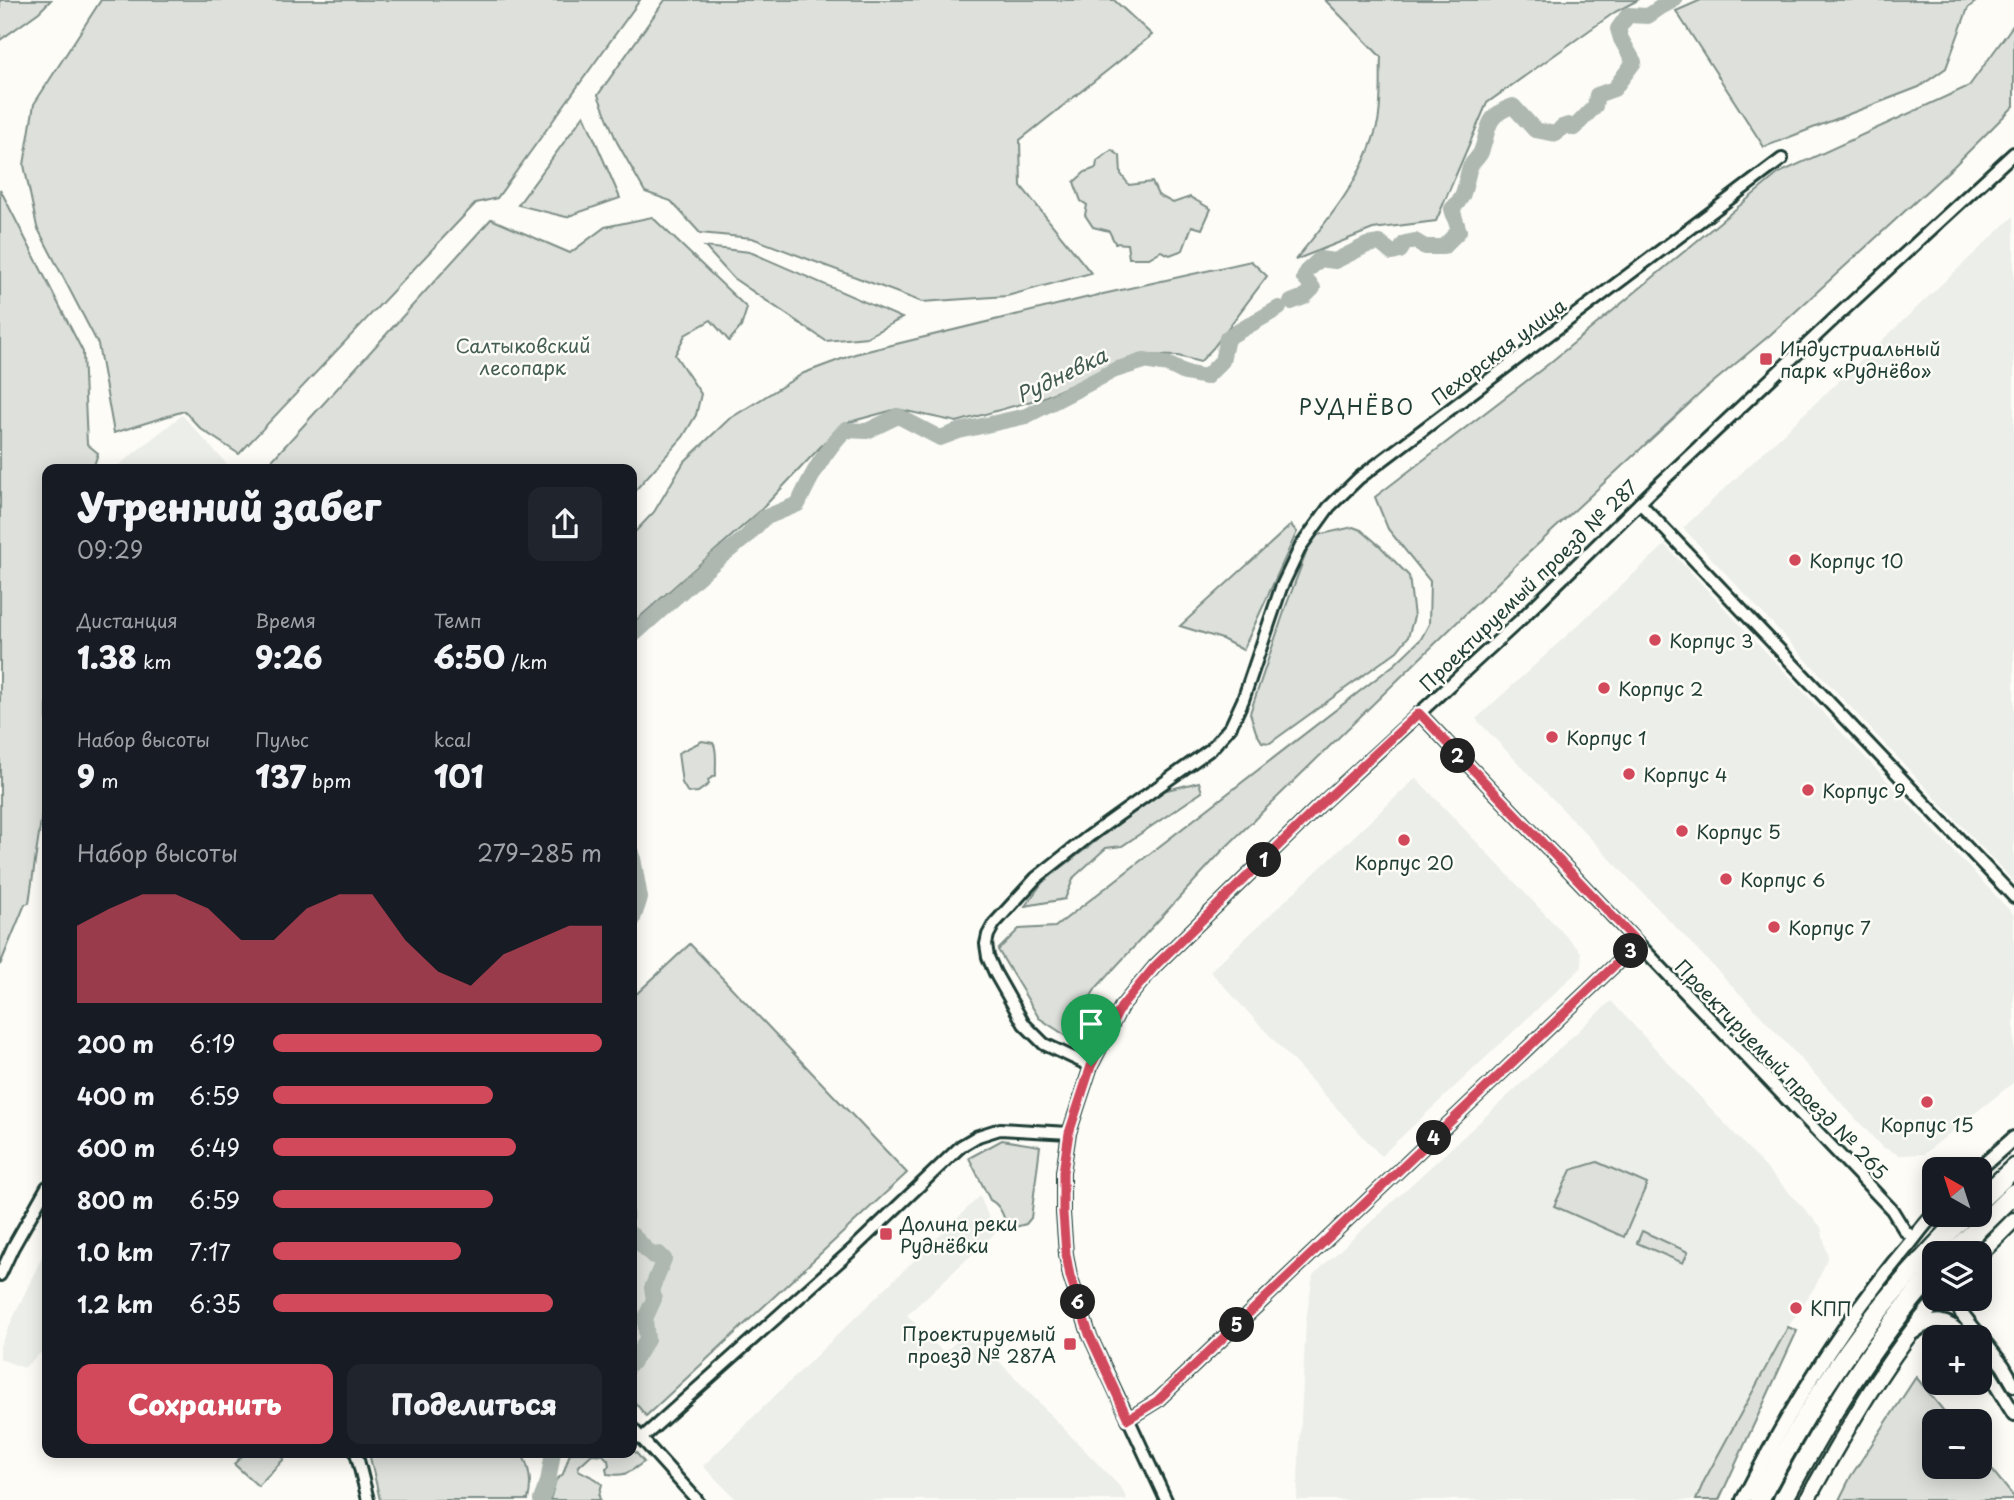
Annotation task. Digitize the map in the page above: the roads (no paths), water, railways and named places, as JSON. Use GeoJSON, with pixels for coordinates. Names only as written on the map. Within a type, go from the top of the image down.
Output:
{"type":"FeatureCollection","features":[{"type":"Feature","properties":{"kind":"highway"},"geometry":{"type":"LineString","coordinates":[[1992,1189],[2014,1168]]}},
{"type":"Feature","properties":{"kind":"highway"},"geometry":{"type":"LineString","coordinates":[[1965,1241],[2014,1193]]}},
{"type":"Feature","properties":{"kind":"highway"},"geometry":{"type":"LineString","coordinates":[[1759,1500],[1848,1352],[1888,1299],[1954,1227]]}},
{"type":"Feature","properties":{"kind":"highway"},"geometry":{"type":"LineString","coordinates":[[1783,1500],[1844,1393],[1922,1288]]}},
{"type":"Feature","properties":{"kind":"main road"},"geometry":{"type":"LineString","coordinates":[[1992,1242],[2014,1220]]}},
{"type":"Feature","properties":{"kind":"main road"},"geometry":{"type":"LineString","coordinates":[[1807,1500],[1854,1417],[1929,1311]]}},
{"type":"Feature","properties":{"kind":"street","name":"Проектируемый проезд № 287"},"geometry":{"type":"LineString","coordinates":[[1166,1500],[1089,1334],[1070,1276],[1063,1213],[1063,1172],[1069,1133],[1091,1066],[1121,1007],[1155,966],[1319,806],[2014,153]]}},
{"type":"Feature","properties":{"kind":"street","name":"Пехорская улица"},"geometry":{"type":"LineString","coordinates":[[1091,1066],[1044,1044],[1024,1024],[988,957],[986,944],[994,924],[1035,878],[1211,749],[1231,726],[1249,685],[1281,588],[1301,546],[1329,507],[1359,478],[1782,159]]}},
{"type":"Feature","properties":{"kind":"street"},"geometry":{"type":"LineString","coordinates":[[1640,502],[2014,897]]}},
{"type":"Feature","properties":{"kind":"street","name":"Проектируемый проезд № 265"},"geometry":{"type":"LineString","coordinates":[[1419,713],[1892,1210],[1914,1238]]}},
{"type":"Feature","properties":{"kind":"street"},"geometry":{"type":"LineString","coordinates":[[1128,1419],[1157,1401],[1638,943]]}},
{"type":"Feature","properties":{"kind":"street"},"geometry":{"type":"LineString","coordinates":[[641,1439],[850,1252],[961,1146],[978,1136],[1000,1129],[1069,1133]]}},
{"type":"Feature","properties":{"kind":"street"},"geometry":{"type":"LineString","coordinates":[[1992,1157],[2014,1138]]}},
{"type":"Feature","properties":{"kind":"street"},"geometry":{"type":"LineString","coordinates":[[0,1275],[42,1196]]}},
{"type":"Feature","properties":{"kind":"street"},"geometry":{"type":"LineString","coordinates":[[1743,1500],[1778,1432],[1808,1384],[1883,1275],[1923,1227]]}},
{"type":"Feature","properties":{"kind":"street"},"geometry":{"type":"LineString","coordinates":[[1961,1311],[2014,1385]]}},
{"type":"Feature","properties":{"kind":"street"},"geometry":{"type":"LineString","coordinates":[[1923,1325],[1938,1321],[1952,1325]]}},
{"type":"Feature","properties":{"kind":"street"},"geometry":{"type":"LineString","coordinates":[[1911,1334],[1922,1326]]}},
{"type":"Feature","properties":{"kind":"street"},"geometry":{"type":"LineString","coordinates":[[1992,1378],[2014,1414]]}},
{"type":"Feature","properties":{"kind":"street"},"geometry":{"type":"LineString","coordinates":[[637,1434],[697,1500]]}},
{"type":"Feature","properties":{"kind":"street"},"geometry":{"type":"LineString","coordinates":[[358,1458],[368,1500]]}},
{"type":"Feature","properties":{"kind":"waterway","name":"Рудневка"},"geometry":{"type":"LineString","coordinates":[[1291,302],[1304,297],[1313,288],[1304,278],[1320,259],[1335,261],[1367,245],[1380,243],[1392,253],[1400,251],[1405,243],[1415,241],[1425,247],[1443,247],[1459,231],[1452,209],[1462,195],[1470,168],[1481,152],[1487,130],[1497,114],[1513,106],[1535,130],[1556,134],[1562,127],[1568,125],[1574,128],[1595,106],[1597,95],[1614,89],[1634,62],[1618,29],[1628,15],[1648,16],[1674,0]]}},
{"type":"Feature","properties":{"kind":"waterway","name":"Рудневка"},"geometry":{"type":"LineString","coordinates":[[637,632],[745,538],[764,518],[798,504],[818,465],[845,430],[867,431],[898,416],[940,438],[1026,416],[1115,370],[1144,361],[1169,365],[1185,373],[1206,377],[1222,361],[1227,338],[1279,308]]}},
{"type":"Feature","properties":{"kind":"waterway","name":"Рудневка"},"geometry":{"type":"LineString","coordinates":[[637,881],[640,898],[637,907]]}},
{"type":"Feature","properties":{"kind":"waterway","name":"Рудневка"},"geometry":{"type":"LineString","coordinates":[[637,1240],[653,1256],[659,1254],[664,1259],[652,1288],[654,1299],[645,1319],[647,1340],[637,1355]]}},
{"type":"Feature","properties":{"kind":"waterway","name":"Рудневка"},"geometry":{"type":"LineString","coordinates":[[541,1500],[548,1482],[552,1458]]}},
{"type":"Feature","properties":{"kind":"place","name":"Индустриальный парк «Руднёво»"},"geometry":{"type":"Point","coordinates":[1766,359]}},
{"type":"Feature","properties":{"kind":"place","name":"Корпус 10"},"geometry":{"type":"Point","coordinates":[1795,560]}},
{"type":"Feature","properties":{"kind":"place","name":"Корпус 3"},"geometry":{"type":"Point","coordinates":[1655,640]}},
{"type":"Feature","properties":{"kind":"place","name":"Корпус 2"},"geometry":{"type":"Point","coordinates":[1604,688]}},
{"type":"Feature","properties":{"kind":"place","name":"Корпус 1"},"geometry":{"type":"Point","coordinates":[1552,737]}},
{"type":"Feature","properties":{"kind":"place","name":"Корпус 4"},"geometry":{"type":"Point","coordinates":[1629,774]}},
{"type":"Feature","properties":{"kind":"place","name":"Корпус 9"},"geometry":{"type":"Point","coordinates":[1808,790]}},
{"type":"Feature","properties":{"kind":"place","name":"Корпус 5"},"geometry":{"type":"Point","coordinates":[1682,831]}},
{"type":"Feature","properties":{"kind":"place","name":"Корпус 20"},"geometry":{"type":"Point","coordinates":[1404,840]}},
{"type":"Feature","properties":{"kind":"place","name":"Корпус 6"},"geometry":{"type":"Point","coordinates":[1726,879]}},
{"type":"Feature","properties":{"kind":"place","name":"Корпус 7"},"geometry":{"type":"Point","coordinates":[1774,927]}},
{"type":"Feature","properties":{"kind":"place","name":"Корпус 15"},"geometry":{"type":"Point","coordinates":[1927,1102]}},
{"type":"Feature","properties":{"kind":"place","name":"Долина реки Руднёвки"},"geometry":{"type":"Point","coordinates":[886,1234]}},
{"type":"Feature","properties":{"kind":"place","name":"КПП"},"geometry":{"type":"Point","coordinates":[1796,1308]}},
{"type":"Feature","properties":{"kind":"place","name":"Проектируемый проезд № 287А"},"geometry":{"type":"Point","coordinates":[1070,1344]}},
{"type":"Feature","properties":{"kind":"district","name":"РУДНЁВО"},"geometry":{"type":"Point","coordinates":[1357,406]}},
{"type":"Feature","properties":{"kind":"park label","name":"Салтыковский лесопарк"},"geometry":{"type":"Point","coordinates":[523,356]}}]}
